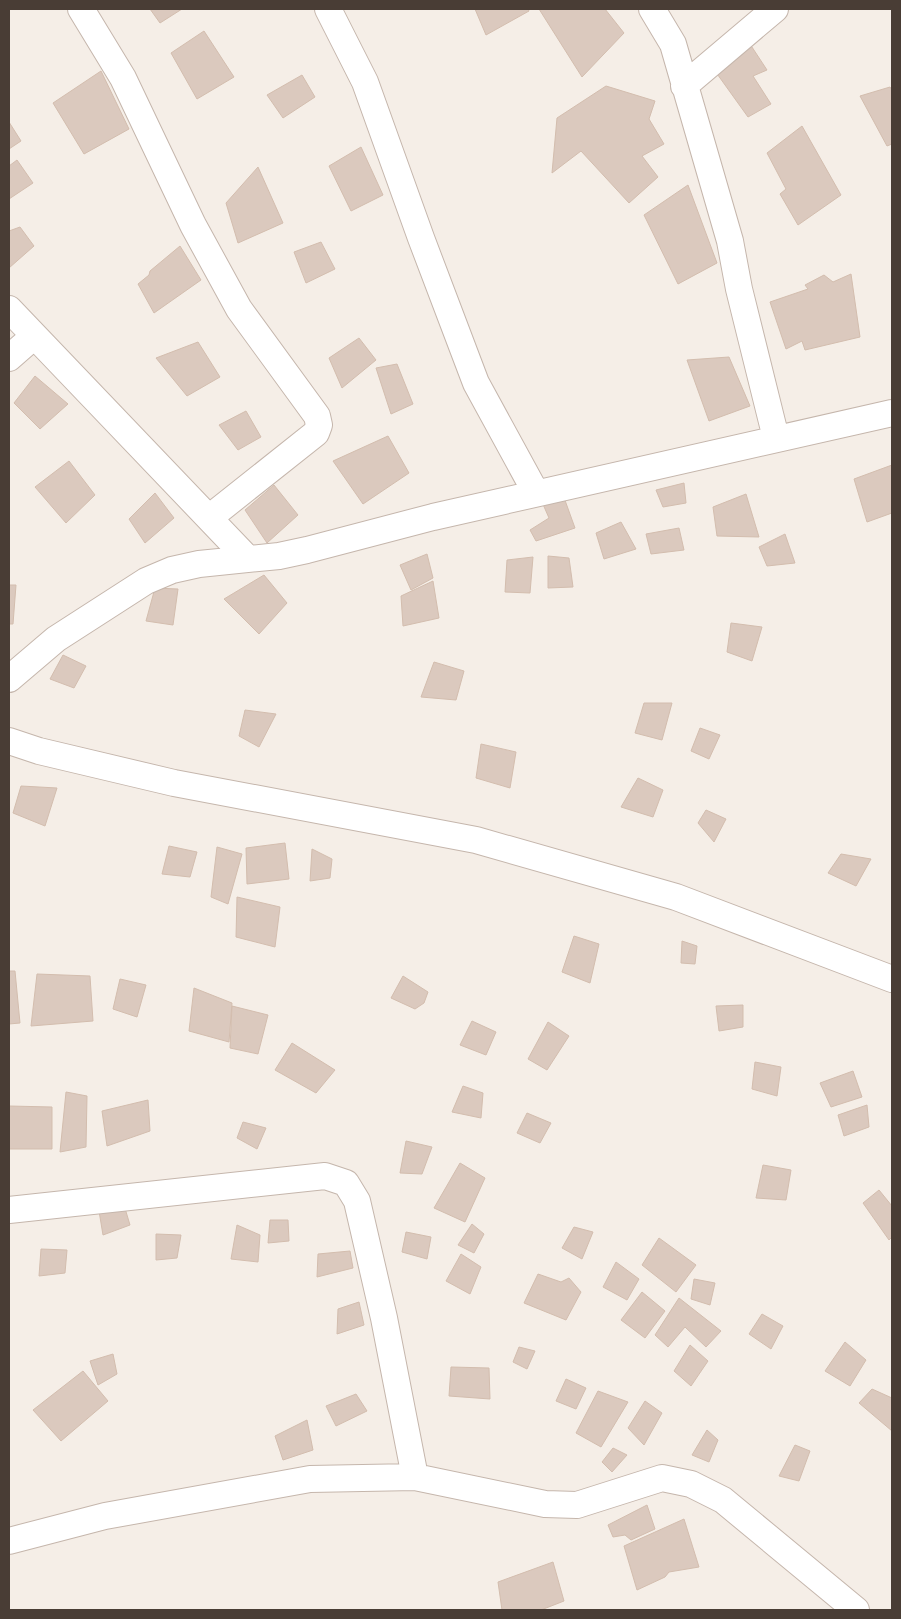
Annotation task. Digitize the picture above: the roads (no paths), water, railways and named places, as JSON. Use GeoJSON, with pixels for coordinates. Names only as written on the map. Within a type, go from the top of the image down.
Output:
{"type":"FeatureCollection","features":[{"type":"Feature","properties":{"kind":"street"},"geometry":{"type":"LineString","coordinates":[[81,9],[123,78],[194,225],[239,309],[317,416],[319,425],[316,433],[209,518]]}},
{"type":"Feature","properties":{"kind":"street"},"geometry":{"type":"LineString","coordinates":[[328,9],[366,82],[420,238],[476,383],[536,493]]}},
{"type":"Feature","properties":{"kind":"street"},"geometry":{"type":"LineString","coordinates":[[652,9],[673,44],[730,241],[739,289],[776,438]]}},
{"type":"Feature","properties":{"kind":"street"},"geometry":{"type":"LineString","coordinates":[[684,86],[775,9]]}},
{"type":"Feature","properties":{"kind":"street"},"geometry":{"type":"LineString","coordinates":[[9,309],[33,336],[124,427],[248,559]]}},
{"type":"Feature","properties":{"kind":"street"},"geometry":{"type":"LineString","coordinates":[[9,358],[33,336]]}},
{"type":"Feature","properties":{"kind":"street"},"geometry":{"type":"LineString","coordinates":[[9,679],[56,639],[146,581],[172,570],[199,564],[307,550],[433,517],[892,413]]}},
{"type":"Feature","properties":{"kind":"street"},"geometry":{"type":"LineString","coordinates":[[9,741],[39,751],[174,783],[476,840],[676,897],[892,979]]}},
{"type":"Feature","properties":{"kind":"street"},"geometry":{"type":"LineString","coordinates":[[9,1210],[325,1176],[346,1183],[357,1201],[384,1318],[415,1477]]}},
{"type":"Feature","properties":{"kind":"street"},"geometry":{"type":"LineString","coordinates":[[9,1541],[105,1516],[310,1479],[415,1477],[553,1505],[577,1505],[662,1478],[691,1484],[723,1500],[856,1610]]}}]}
